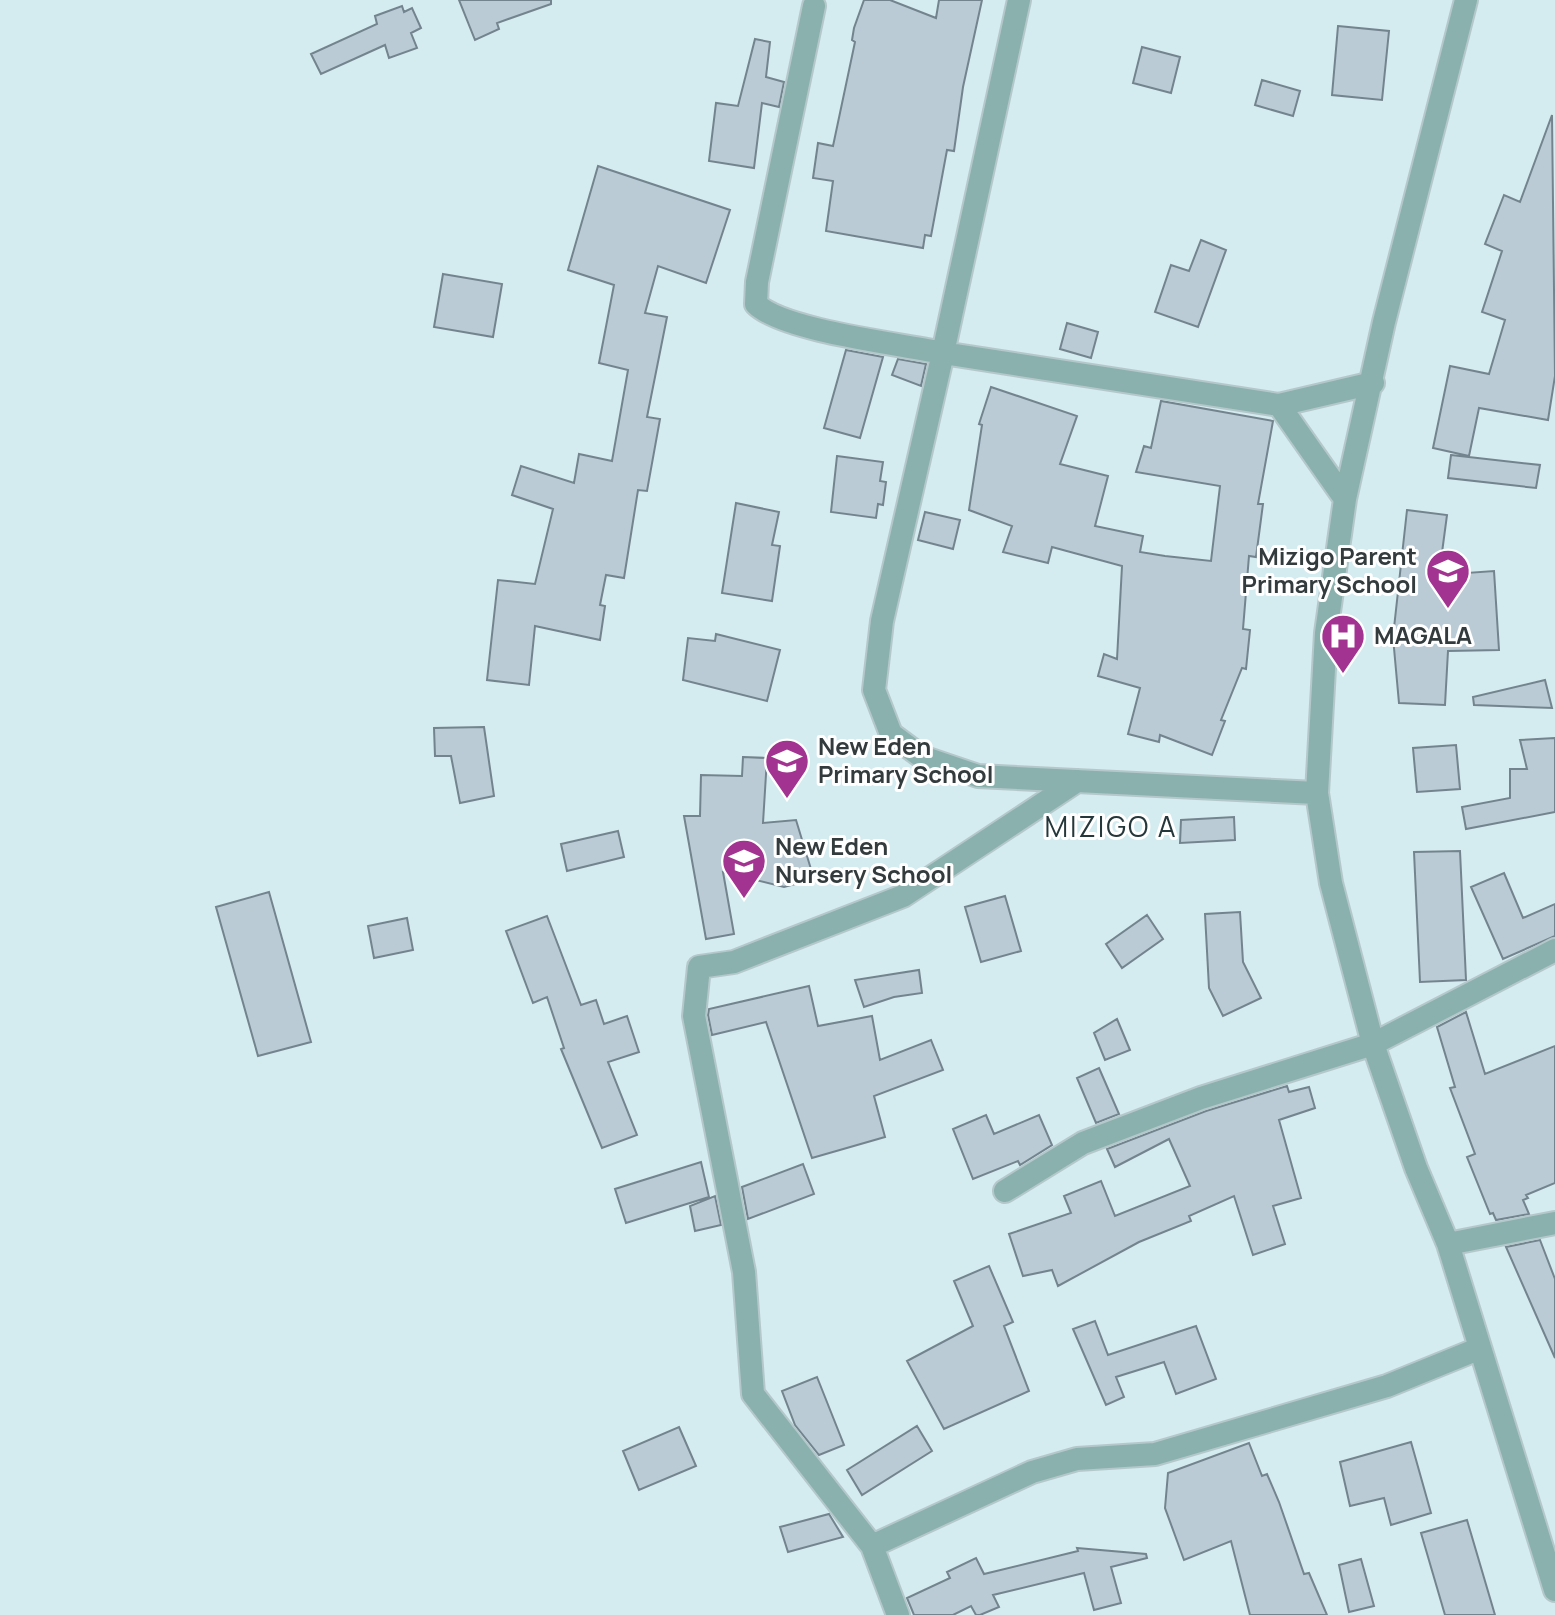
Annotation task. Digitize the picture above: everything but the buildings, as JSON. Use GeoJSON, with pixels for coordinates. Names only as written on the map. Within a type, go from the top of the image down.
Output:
{"type":"FeatureCollection","features":[{"type":"Feature","properties":{"kind":"street"},"geometry":{"type":"LineString","coordinates":[[1019,0],[882,621],[874,690],[891,734],[922,757],[978,776],[1317,793]]}},
{"type":"Feature","properties":{"kind":"street"},"geometry":{"type":"LineString","coordinates":[[1466,0],[1384,322],[1345,499],[1326,633],[1317,793],[1331,883],[1373,1044],[1416,1168],[1448,1244],[1555,1590]]}},
{"type":"Feature","properties":{"kind":"street"},"geometry":{"type":"LineString","coordinates":[[814,6],[757,282],[756,304],[768,315],[943,353],[1279,405],[1373,383]]}},
{"type":"Feature","properties":{"kind":"street"},"geometry":{"type":"LineString","coordinates":[[1279,405],[1345,499]]}},
{"type":"Feature","properties":{"kind":"street"},"geometry":{"type":"LineString","coordinates":[[898,1615],[872,1546],[753,1394],[744,1272],[694,1016],[699,967],[734,962],[903,896],[1077,781]]}},
{"type":"Feature","properties":{"kind":"street"},"geometry":{"type":"LineString","coordinates":[[1005,1191],[1083,1143],[1201,1098],[1373,1044],[1555,950]]}},
{"type":"Feature","properties":{"kind":"street"},"geometry":{"type":"LineString","coordinates":[[1448,1244],[1555,1223]]}},
{"type":"Feature","properties":{"kind":"street"},"geometry":{"type":"LineString","coordinates":[[872,1546],[1032,1472],[1077,1459],[1155,1454],[1387,1386],[1478,1349]]}},
{"type":"Feature","properties":{"kind":"place","name":"Mizigo Parent Primary School"},"geometry":{"type":"Point","coordinates":[1448,610]}},
{"type":"Feature","properties":{"kind":"place","name":"MAGALA"},"geometry":{"type":"Point","coordinates":[1343,675]}},
{"type":"Feature","properties":{"kind":"place","name":"New Eden Primary School"},"geometry":{"type":"Point","coordinates":[787,800]}},
{"type":"Feature","properties":{"kind":"place","name":"New Eden Nursery School"},"geometry":{"type":"Point","coordinates":[744,900]}},
{"type":"Feature","properties":{"kind":"district","name":"MIZIGO A"},"geometry":{"type":"Point","coordinates":[1111,827]}}]}
